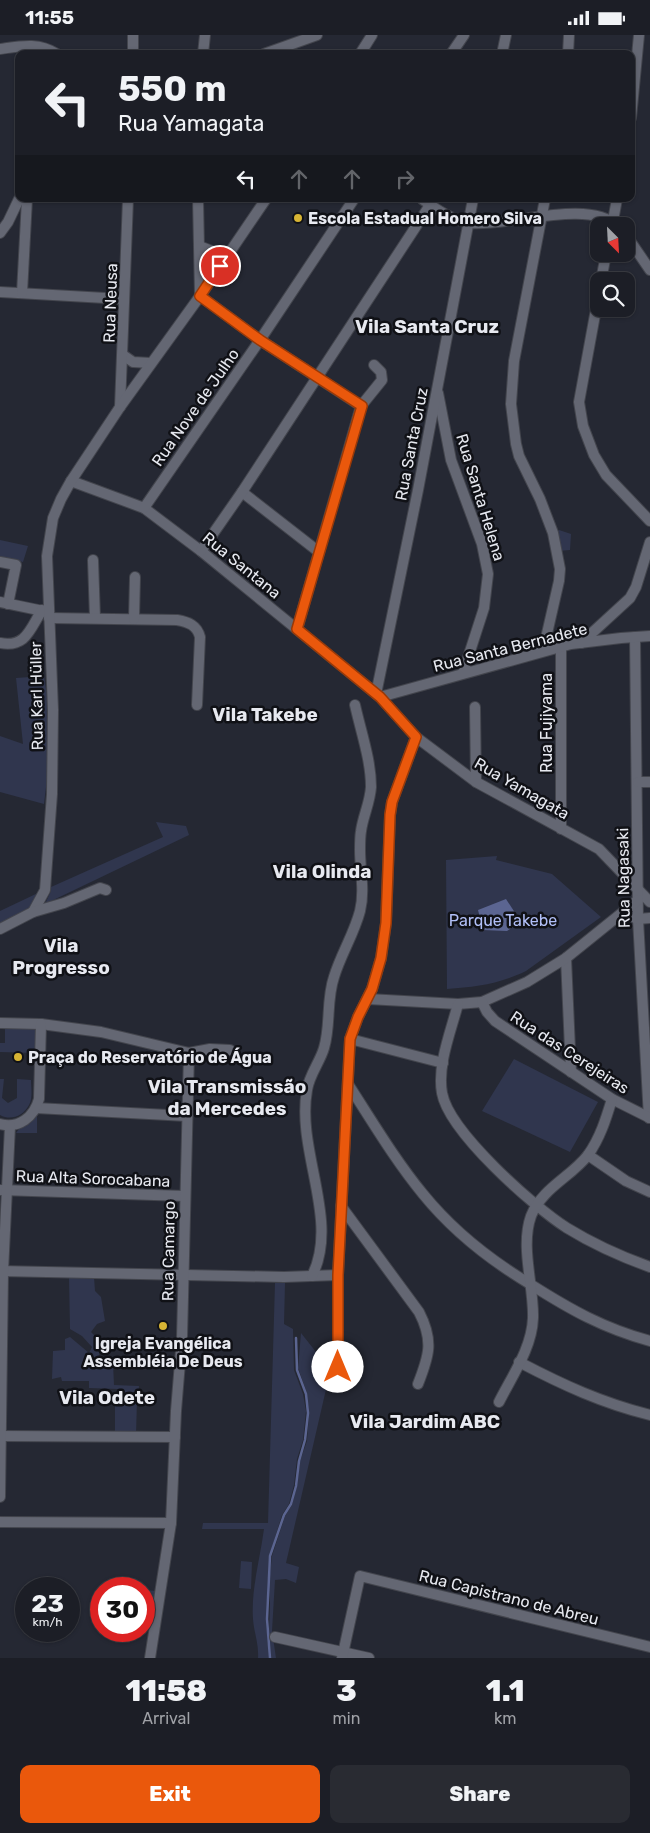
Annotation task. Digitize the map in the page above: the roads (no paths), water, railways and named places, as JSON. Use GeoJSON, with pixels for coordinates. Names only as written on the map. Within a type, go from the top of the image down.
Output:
{"type":"FeatureCollection","features":[{"type":"Feature","properties":{"kind":"street"},"geometry":{"type":"LineString","coordinates":[[133,35],[133,50]]}},
{"type":"Feature","properties":{"kind":"street"},"geometry":{"type":"LineString","coordinates":[[203,50],[205,35]]}},
{"type":"Feature","properties":{"kind":"street"},"geometry":{"type":"LineString","coordinates":[[275,50],[316,35]]}},
{"type":"Feature","properties":{"kind":"street"},"geometry":{"type":"LineString","coordinates":[[363,50],[372,35]]}},
{"type":"Feature","properties":{"kind":"street"},"geometry":{"type":"LineString","coordinates":[[454,50],[464,35]]}},
{"type":"Feature","properties":{"kind":"street"},"geometry":{"type":"LineString","coordinates":[[503,50],[506,35]]}},
{"type":"Feature","properties":{"kind":"street"},"geometry":{"type":"LineString","coordinates":[[568,50],[569,35]]}},
{"type":"Feature","properties":{"kind":"street"},"geometry":{"type":"LineString","coordinates":[[635,76],[639,35]]}},
{"type":"Feature","properties":{"kind":"street"},"geometry":{"type":"LineString","coordinates":[[0,49],[43,47],[49,50]]}},
{"type":"Feature","properties":{"kind":"street"},"geometry":{"type":"LineString","coordinates":[[0,233],[8,222],[18,202]]}},
{"type":"Feature","properties":{"kind":"street"},"geometry":{"type":"LineString","coordinates":[[22,293],[27,202]]}},
{"type":"Feature","properties":{"kind":"street","name":"Rua Neusa"},"geometry":{"type":"LineString","coordinates":[[120,407],[128,202]]}},
{"type":"Feature","properties":{"kind":"street"},"geometry":{"type":"LineString","coordinates":[[198,202],[200,296],[260,340],[362,406]]}},
{"type":"Feature","properties":{"kind":"street","name":"Rua Karl Hüller"},"geometry":{"type":"LineString","coordinates":[[33,912],[45,890],[52,794],[53,710],[47,613],[47,556],[53,518],[71,481],[120,407],[200,296],[264,202]]}},
{"type":"Feature","properties":{"kind":"street","name":"Rua Nove de Julho"},"geometry":{"type":"LineString","coordinates":[[144,508],[352,202]]}},
{"type":"Feature","properties":{"kind":"street"},"geometry":{"type":"LineString","coordinates":[[202,551],[317,377],[426,202],[445,215],[468,223],[542,217],[588,215],[603,217]]}},
{"type":"Feature","properties":{"kind":"street","name":"Rua Santa Cruz"},"geometry":{"type":"LineString","coordinates":[[378,696],[472,202]]}},
{"type":"Feature","properties":{"kind":"street"},"geometry":{"type":"LineString","coordinates":[[543,651],[560,569],[550,522],[519,457],[511,404],[514,361],[544,202]]}},
{"type":"Feature","properties":{"kind":"street"},"geometry":{"type":"LineString","coordinates":[[615,217],[617,202]]}},
{"type":"Feature","properties":{"kind":"street"},"geometry":{"type":"LineString","coordinates":[[199,246],[217,253],[231,251]]}},
{"type":"Feature","properties":{"kind":"street"},"geometry":{"type":"LineString","coordinates":[[635,248],[650,271]]}},
{"type":"Feature","properties":{"kind":"street"},"geometry":{"type":"LineString","coordinates":[[0,292],[123,299]]}},
{"type":"Feature","properties":{"kind":"street"},"geometry":{"type":"LineString","coordinates":[[595,317],[579,402],[583,426],[594,455],[606,475],[650,521]]}},
{"type":"Feature","properties":{"kind":"street"},"geometry":{"type":"LineString","coordinates":[[123,355],[133,362],[151,363]]}},
{"type":"Feature","properties":{"kind":"street"},"geometry":{"type":"LineString","coordinates":[[297,629],[362,406],[382,380],[381,372],[374,365]]}},
{"type":"Feature","properties":{"kind":"street","name":"Rua Santa Helena"},"geometry":{"type":"LineString","coordinates":[[437,387],[451,460],[482,544],[488,574],[484,608],[463,673]]}},
{"type":"Feature","properties":{"kind":"street","name":"Rua Santana"},"geometry":{"type":"LineString","coordinates":[[71,481],[144,508],[202,551],[378,696]]}},
{"type":"Feature","properties":{"kind":"street"},"geometry":{"type":"LineString","coordinates":[[242,492],[319,552]]}},
{"type":"Feature","properties":{"kind":"street"},"geometry":{"type":"LineString","coordinates":[[581,643],[630,598],[636,587],[650,542]]}},
{"type":"Feature","properties":{"kind":"street"},"geometry":{"type":"LineString","coordinates":[[93,560],[95,619]]}},
{"type":"Feature","properties":{"kind":"street"},"geometry":{"type":"LineString","coordinates":[[0,562],[16,565],[4,603],[47,613],[95,619],[177,620],[192,625],[200,637],[197,705]]}},
{"type":"Feature","properties":{"kind":"street"},"geometry":{"type":"LineString","coordinates":[[134,619],[135,577]]}},
{"type":"Feature","properties":{"kind":"street"},"geometry":{"type":"LineString","coordinates":[[0,643],[17,643],[47,613]]}},
{"type":"Feature","properties":{"kind":"street","name":"Rua Santa Bernadete"},"geometry":{"type":"LineString","coordinates":[[378,696],[561,647],[581,643],[650,636]]}},
{"type":"Feature","properties":{"kind":"street","name":"Rua Nagasaki"},"geometry":{"type":"LineString","coordinates":[[635,637],[638,919],[650,1118]]}},
{"type":"Feature","properties":{"kind":"street","name":"Rua Fujiyama"},"geometry":{"type":"LineString","coordinates":[[561,647],[561,829]]}},
{"type":"Feature","properties":{"kind":"street","name":"Rua Yamagata"},"geometry":{"type":"LineString","coordinates":[[378,696],[416,737],[476,782],[598,849],[638,895],[650,902]]}},
{"type":"Feature","properties":{"kind":"street"},"geometry":{"type":"LineString","coordinates":[[312,1276],[318,1264],[322,1238],[316,1187],[305,1133],[307,1090],[315,1066],[324,1050],[327,1035],[328,1005],[334,977],[353,935],[361,908],[361,831],[370,793],[366,748],[355,705]]}},
{"type":"Feature","properties":{"kind":"street"},"geometry":{"type":"LineString","coordinates":[[475,707],[476,782]]}},
{"type":"Feature","properties":{"kind":"street"},"geometry":{"type":"LineString","coordinates":[[338,1367],[338,1275],[350,1039],[355,1023],[368,999],[381,958],[384,939],[392,802],[416,737]]}},
{"type":"Feature","properties":{"kind":"street"},"geometry":{"type":"LineString","coordinates":[[638,782],[650,782]]}},
{"type":"Feature","properties":{"kind":"street"},"geometry":{"type":"LineString","coordinates":[[0,929],[33,912],[64,903],[100,888],[106,890]]}},
{"type":"Feature","properties":{"kind":"street"},"geometry":{"type":"LineString","coordinates":[[368,999],[458,1004],[482,1002],[527,982],[566,958],[622,913],[638,895]]}},
{"type":"Feature","properties":{"kind":"street"},"geometry":{"type":"LineString","coordinates":[[622,913],[638,919],[650,918]]}},
{"type":"Feature","properties":{"kind":"street"},"geometry":{"type":"LineString","coordinates":[[566,958],[571,1072]]}},
{"type":"Feature","properties":{"kind":"street","name":"Rua das Cerejeiras"},"geometry":{"type":"LineString","coordinates":[[482,1002],[487,1012],[495,1021],[612,1099],[650,1118]]}},
{"type":"Feature","properties":{"kind":"street"},"geometry":{"type":"LineString","coordinates":[[458,1004],[443,1063],[441,1086],[442,1096],[465,1135],[536,1206],[590,1241],[650,1267]]}},
{"type":"Feature","properties":{"kind":"street"},"geometry":{"type":"LineString","coordinates":[[0,1023],[41,1024],[101,1032],[189,1053],[210,1049],[230,1050]]}},
{"type":"Feature","properties":{"kind":"street"},"geometry":{"type":"LineString","coordinates":[[0,1497],[2,1435],[1,1271],[5,1125],[22,1122],[30,1117],[36,1108],[39,1099],[41,1024]]}},
{"type":"Feature","properties":{"kind":"street"},"geometry":{"type":"LineString","coordinates":[[350,1039],[443,1063]]}},
{"type":"Feature","properties":{"kind":"street","name":"Rua Camargo"},"geometry":{"type":"LineString","coordinates":[[150,1658],[171,1523],[182,1338],[182,1275],[189,1053]]}},
{"type":"Feature","properties":{"kind":"street"},"geometry":{"type":"LineString","coordinates":[[348,1084],[375,1127],[423,1195],[456,1229],[482,1252],[529,1284],[594,1322],[650,1341]]}},
{"type":"Feature","properties":{"kind":"street"},"geometry":{"type":"LineString","coordinates":[[499,1402],[526,1348],[533,1320],[533,1301],[529,1284],[528,1228],[536,1206],[554,1185],[588,1155],[603,1127],[612,1099]]}},
{"type":"Feature","properties":{"kind":"street"},"geometry":{"type":"LineString","coordinates":[[36,1108],[187,1116]]}},
{"type":"Feature","properties":{"kind":"street"},"geometry":{"type":"LineString","coordinates":[[588,1155],[626,1181],[650,1192]]}},
{"type":"Feature","properties":{"kind":"street","name":"Rua Alta Sorocabana"},"geometry":{"type":"LineString","coordinates":[[3,1190],[185,1196]]}},
{"type":"Feature","properties":{"kind":"street"},"geometry":{"type":"LineString","coordinates":[[341,1206],[419,1312],[424,1323],[429,1348],[427,1361],[418,1384]]}},
{"type":"Feature","properties":{"kind":"street"},"geometry":{"type":"LineString","coordinates":[[1,1271],[226,1276],[338,1275]]}},
{"type":"Feature","properties":{"kind":"street"},"geometry":{"type":"LineString","coordinates":[[519,1362],[560,1384],[593,1398],[650,1415]]}},
{"type":"Feature","properties":{"kind":"street"},"geometry":{"type":"LineString","coordinates":[[2,1435],[175,1437]]}},
{"type":"Feature","properties":{"kind":"street"},"geometry":{"type":"LineString","coordinates":[[0,1522],[171,1523]]}},
{"type":"Feature","properties":{"kind":"street","name":"Rua Capistrano de Abreu"},"geometry":{"type":"LineString","coordinates":[[343,1655],[360,1576],[650,1647]]}},
{"type":"Feature","properties":{"kind":"street"},"geometry":{"type":"LineString","coordinates":[[274,1637],[343,1655],[369,1658]]}},
{"type":"Feature","properties":{"kind":"waterway"},"geometry":{"type":"LineString","coordinates":[[270,1658],[267,1619],[270,1556],[284,1515],[291,1504],[296,1486],[308,1413],[306,1394],[297,1370],[296,1338]]}},
{"type":"Feature","properties":{"kind":"place","name":"Escola Estadual Homero Silva"},"geometry":{"type":"Point","coordinates":[298,218]}},
{"type":"Feature","properties":{"kind":"place","name":"Praça do Reservatório de Água"},"geometry":{"type":"Point","coordinates":[18,1057]}},
{"type":"Feature","properties":{"kind":"place","name":"Igreja Evangélica Assembléia De Deus"},"geometry":{"type":"Point","coordinates":[163,1326]}},
{"type":"Feature","properties":{"kind":"district","name":"Vila Santa Cruz"},"geometry":{"type":"Point","coordinates":[427,326]}},
{"type":"Feature","properties":{"kind":"district","name":"Vila Takebe"},"geometry":{"type":"Point","coordinates":[265,714]}},
{"type":"Feature","properties":{"kind":"district","name":"Vila Olinda"},"geometry":{"type":"Point","coordinates":[322,871]}},
{"type":"Feature","properties":{"kind":"district","name":"Vila Progresso"},"geometry":{"type":"Point","coordinates":[61,956]}},
{"type":"Feature","properties":{"kind":"district","name":"Vila Transmissão da Mercedes"},"geometry":{"type":"Point","coordinates":[227,1097]}},
{"type":"Feature","properties":{"kind":"district","name":"Vila Odete"},"geometry":{"type":"Point","coordinates":[107,1397]}},
{"type":"Feature","properties":{"kind":"district","name":"Vila Jardim ABC"},"geometry":{"type":"Point","coordinates":[425,1421]}},
{"type":"Feature","properties":{"kind":"park label","name":"Parque Takebe"},"geometry":{"type":"Point","coordinates":[503,920]}}]}
